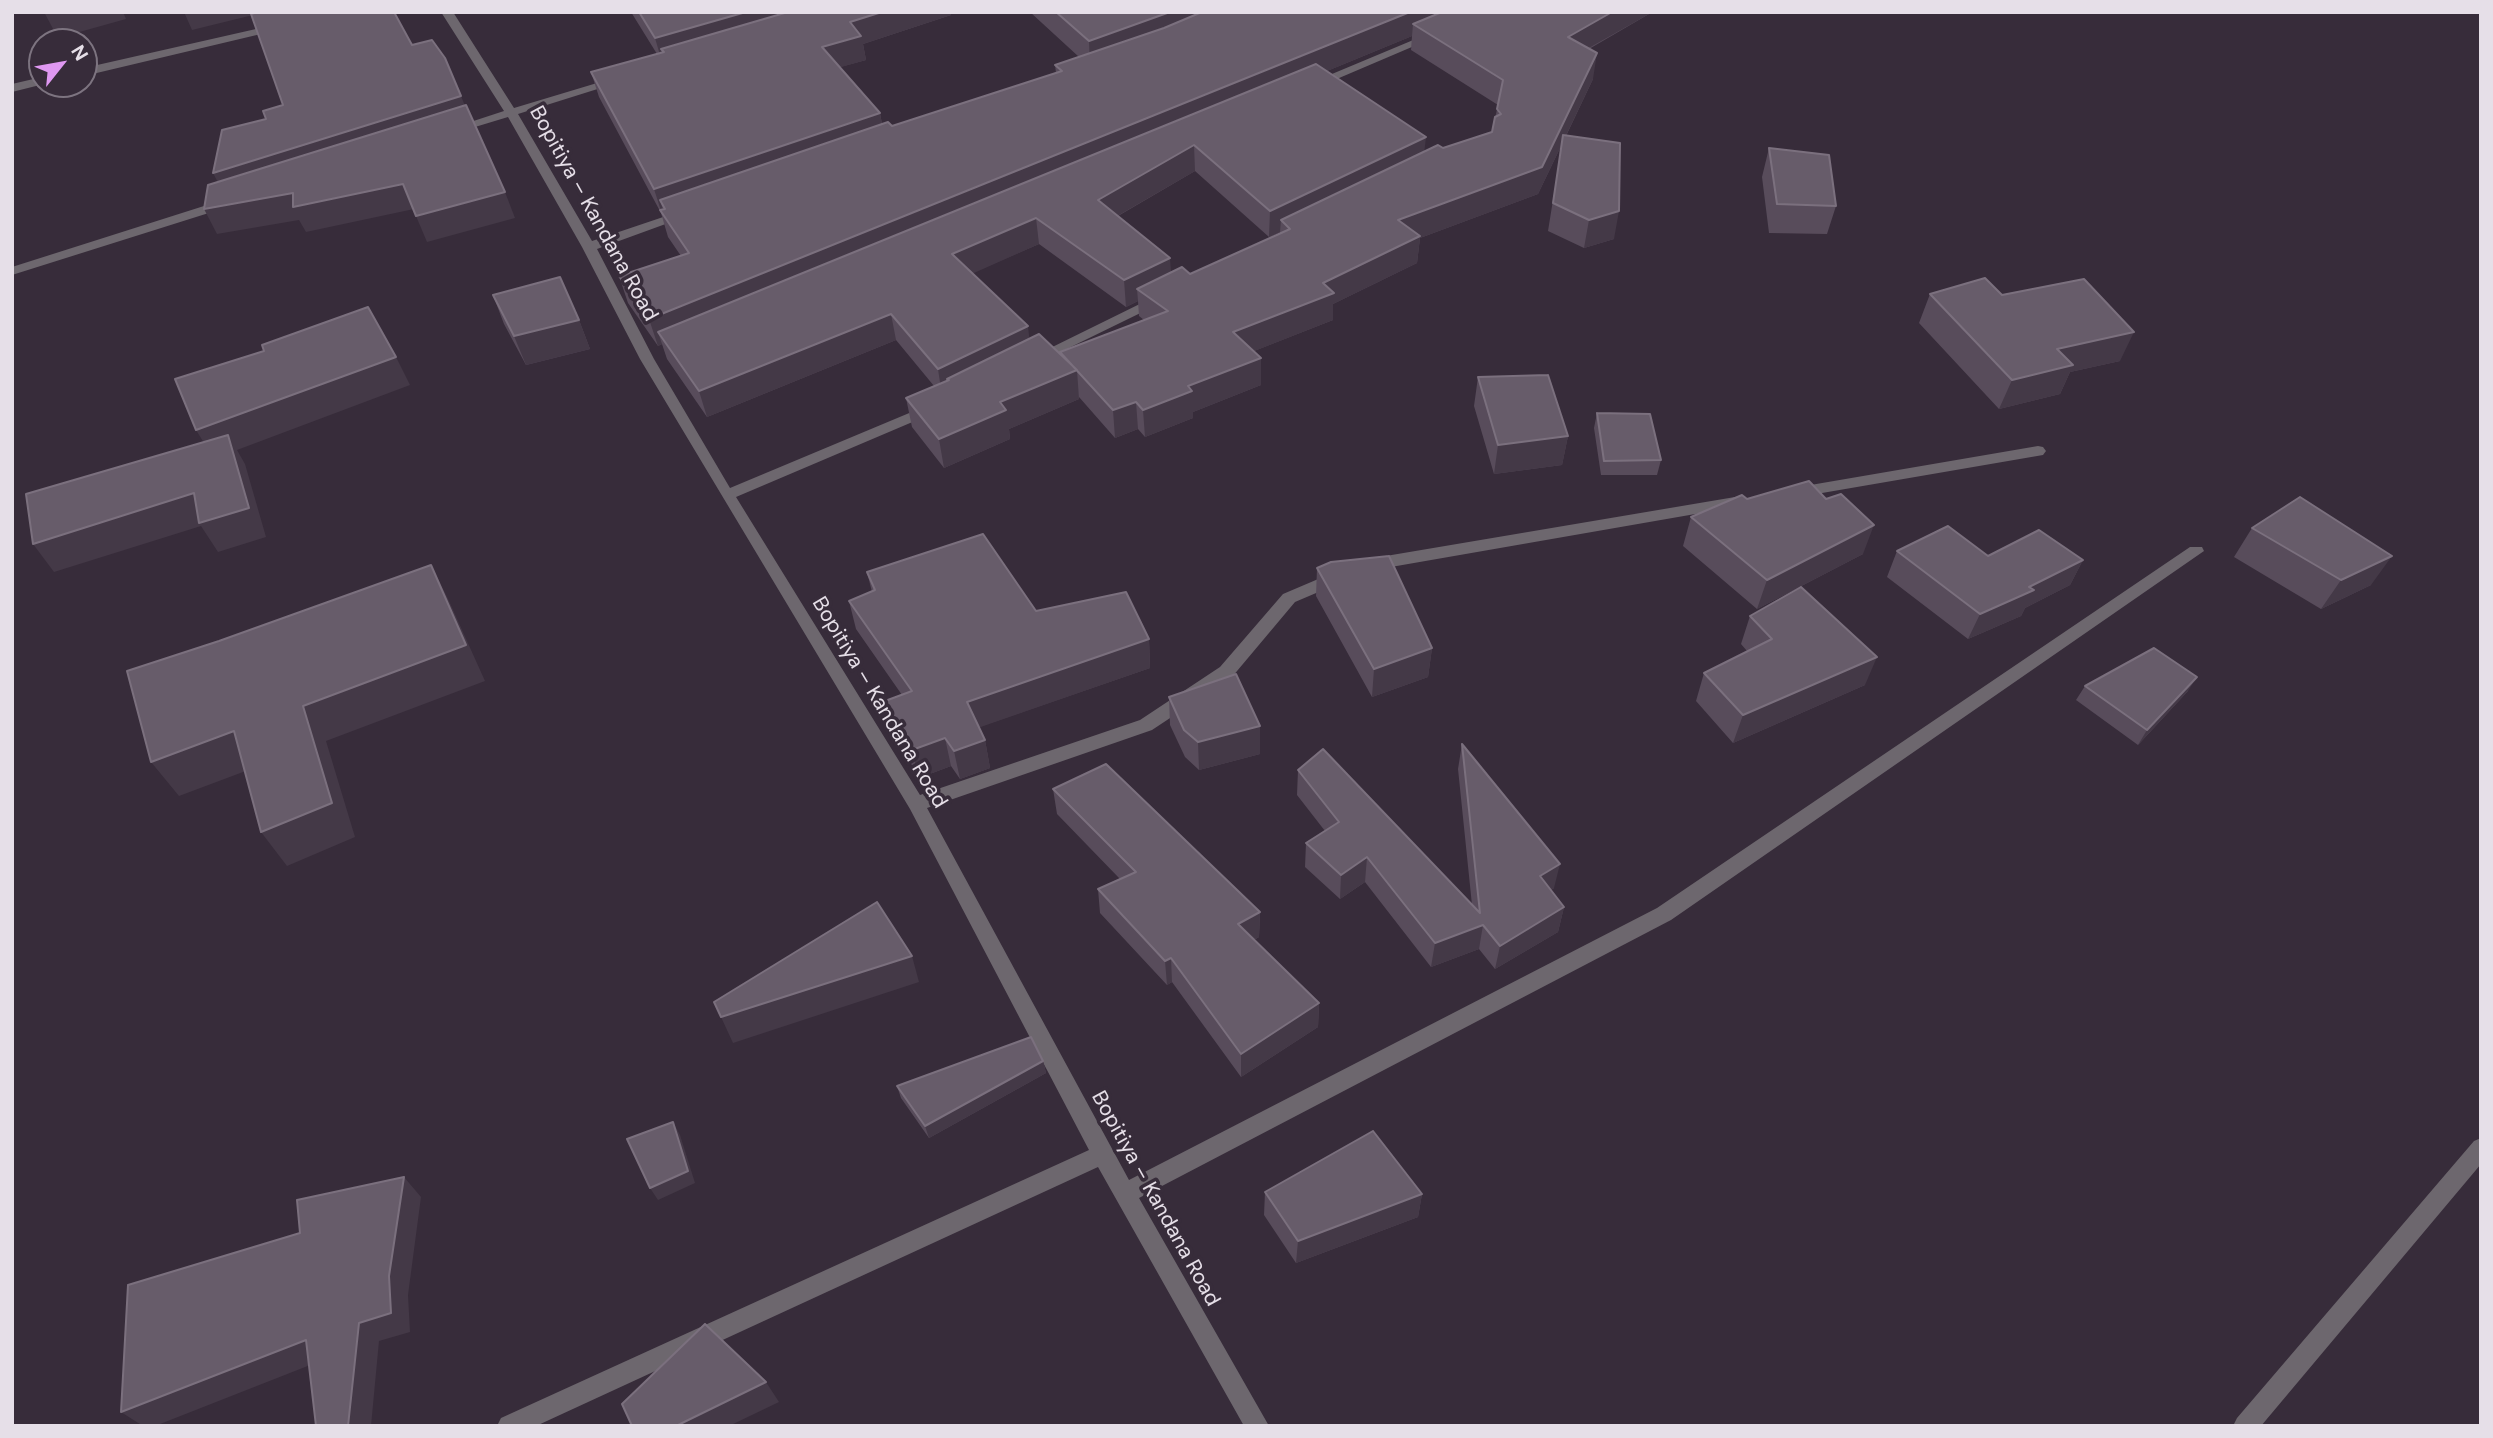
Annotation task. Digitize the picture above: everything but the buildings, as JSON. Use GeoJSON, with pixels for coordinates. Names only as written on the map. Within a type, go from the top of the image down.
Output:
{"type":"FeatureCollection","features":[{"type":"Feature","properties":{"kind":"street","name":"Bopitiya – Kandana Road"},"geometry":{"type":"LineString","coordinates":[[447,12],[511,112],[653,356],[727,495],[916,804],[1102,1154],[1257,1426]]}},
{"type":"Feature","properties":{"kind":"street"},"geometry":{"type":"LineString","coordinates":[[98,69],[288,25]]}},
{"type":"Feature","properties":{"kind":"street"},"geometry":{"type":"LineString","coordinates":[[1297,91],[1451,28]]}},
{"type":"Feature","properties":{"kind":"street"},"geometry":{"type":"LineString","coordinates":[[445,133],[631,77]]}},
{"type":"Feature","properties":{"kind":"street"},"geometry":{"type":"LineString","coordinates":[[12,271],[235,200]]}},
{"type":"Feature","properties":{"kind":"street"},"geometry":{"type":"LineString","coordinates":[[589,247],[693,211]]}},
{"type":"Feature","properties":{"kind":"street"},"geometry":{"type":"LineString","coordinates":[[1018,367],[1167,295]]}},
{"type":"Feature","properties":{"kind":"street"},"geometry":{"type":"LineString","coordinates":[[727,495],[944,403]]}},
{"type":"Feature","properties":{"kind":"street"},"geometry":{"type":"LineString","coordinates":[[1779,495],[2038,451]]}},
{"type":"Feature","properties":{"kind":"street"},"geometry":{"type":"LineString","coordinates":[[916,804],[1146,725],[1226,672],[1289,598],[1371,564],[1752,499]]}},
{"type":"Feature","properties":{"kind":"street"},"geometry":{"type":"LineString","coordinates":[[1124,1194],[1664,914],[2196,551]]}},
{"type":"Feature","properties":{"kind":"street"},"geometry":{"type":"LineString","coordinates":[[2245,1426],[2481,1148]]}},
{"type":"Feature","properties":{"kind":"street"},"geometry":{"type":"LineString","coordinates":[[509,1426],[1102,1154]]}}]}
